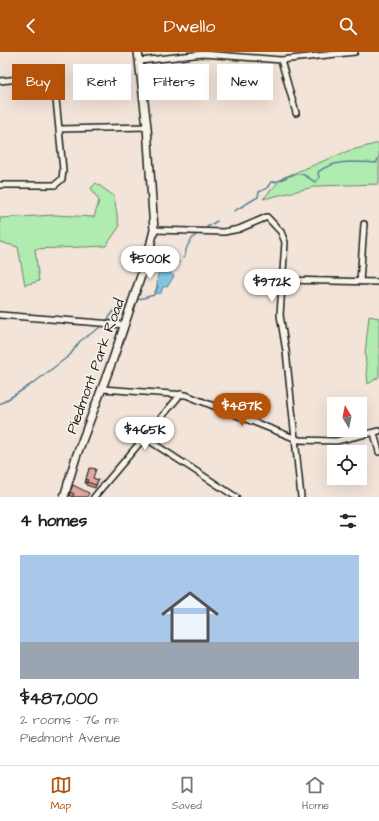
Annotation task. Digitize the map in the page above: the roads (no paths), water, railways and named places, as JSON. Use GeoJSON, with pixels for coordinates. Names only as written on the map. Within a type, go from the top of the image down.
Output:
{"type":"FeatureCollection","features":[{"type":"Feature","properties":{"kind":"street","name":"Piedmont Park Road"},"geometry":{"type":"LineString","coordinates":[[64,497],[74,463],[125,325],[148,255],[154,230],[147,127],[138,52]]}},
{"type":"Feature","properties":{"kind":"street"},"geometry":{"type":"LineString","coordinates":[[140,61],[203,54],[280,60],[355,52]]}},
{"type":"Feature","properties":{"kind":"street"},"geometry":{"type":"LineString","coordinates":[[280,60],[296,112]]}},
{"type":"Feature","properties":{"kind":"street"},"geometry":{"type":"LineString","coordinates":[[0,80],[40,76],[53,77],[55,83],[63,170],[61,181],[53,185],[0,185]]}},
{"type":"Feature","properties":{"kind":"street"},"geometry":{"type":"LineString","coordinates":[[59,129],[147,127]]}},
{"type":"Feature","properties":{"kind":"street"},"geometry":{"type":"LineString","coordinates":[[154,230],[224,232],[239,229],[263,217],[269,217],[281,232],[285,242],[280,315],[286,350],[301,497]]}},
{"type":"Feature","properties":{"kind":"street"},"geometry":{"type":"LineString","coordinates":[[360,282],[364,224]]}},
{"type":"Feature","properties":{"kind":"street"},"geometry":{"type":"LineString","coordinates":[[282,280],[379,282]]}},
{"type":"Feature","properties":{"kind":"street"},"geometry":{"type":"LineString","coordinates":[[0,315],[125,325]]}},
{"type":"Feature","properties":{"kind":"street"},"geometry":{"type":"LineString","coordinates":[[102,389],[181,394],[295,439],[336,441],[377,432],[379,452]]}},
{"type":"Feature","properties":{"kind":"street"},"geometry":{"type":"LineString","coordinates":[[94,497],[181,394]]}},
{"type":"Feature","properties":{"kind":"street"},"geometry":{"type":"LineString","coordinates":[[145,438],[236,497]]}},
{"type":"Feature","properties":{"kind":"water"},"geometry":{"type":"Polygon","coordinates":[[[165,269],[174,276],[168,286],[163,287],[161,293],[157,294],[155,292],[157,278],[160,270],[165,269]]]}},
{"type":"Feature","properties":{"kind":"waterway"},"geometry":{"type":"LineString","coordinates":[[234,211],[258,197],[259,192],[267,188],[271,182],[279,181],[297,174],[307,176],[315,182],[319,178],[318,172],[331,165],[346,162],[376,163],[379,157]]}},
{"type":"Feature","properties":{"kind":"waterway"},"geometry":{"type":"LineString","coordinates":[[207,227],[217,221]]}},
{"type":"Feature","properties":{"kind":"waterway"},"geometry":{"type":"LineString","coordinates":[[183,258],[189,243],[198,233]]}},
{"type":"Feature","properties":{"kind":"waterway"},"geometry":{"type":"LineString","coordinates":[[166,272],[179,262]]}},
{"type":"Feature","properties":{"kind":"waterway"},"geometry":{"type":"LineString","coordinates":[[136,300],[154,295],[158,286]]}},
{"type":"Feature","properties":{"kind":"waterway"},"geometry":{"type":"LineString","coordinates":[[107,320],[118,306],[126,301]]}},
{"type":"Feature","properties":{"kind":"waterway"},"geometry":{"type":"LineString","coordinates":[[0,404],[35,382],[70,355],[80,341],[102,326]]}}]}
